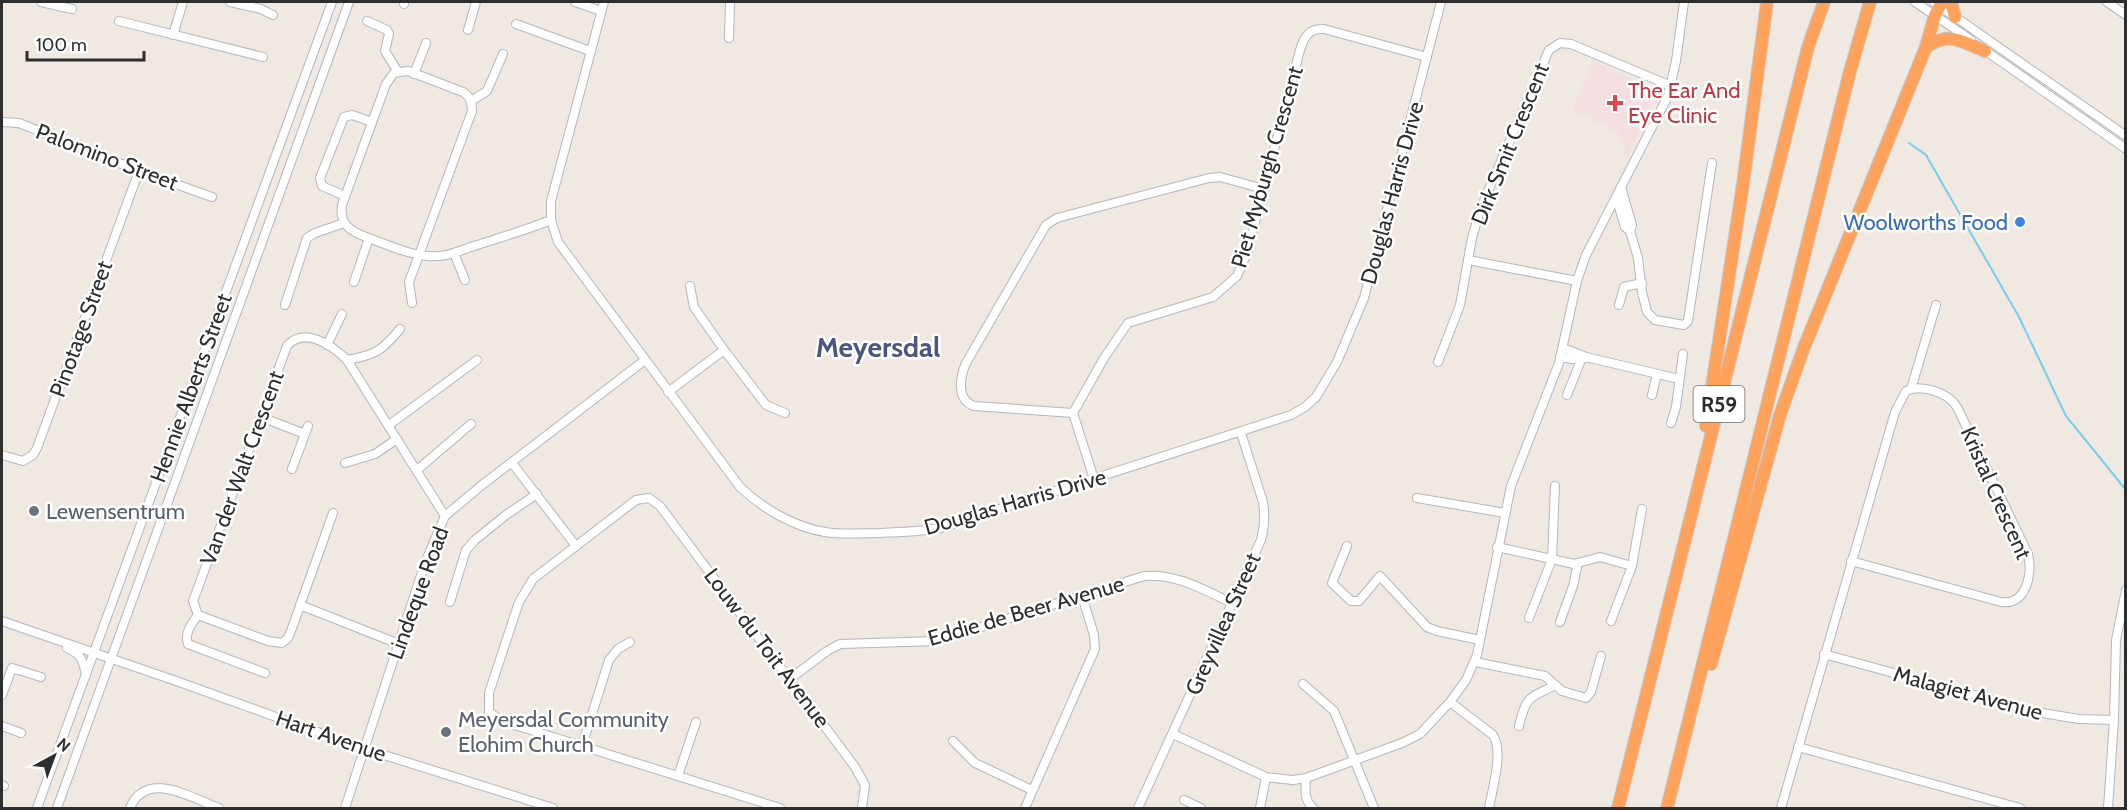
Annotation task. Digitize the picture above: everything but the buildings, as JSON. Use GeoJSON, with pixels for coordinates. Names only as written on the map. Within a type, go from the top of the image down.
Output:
{"type":"FeatureCollection","features":[{"type":"Feature","properties":{"kind":"highway"},"geometry":{"type":"LineString","coordinates":[[1702,469],[1706,427],[1743,184],[1767,2]]}},
{"type":"Feature","properties":{"kind":"highway","name":"R59"},"geometry":{"type":"LineString","coordinates":[[1618,808],[1808,48],[1824,2]]}},
{"type":"Feature","properties":{"kind":"highway","name":"R59"},"geometry":{"type":"LineString","coordinates":[[1667,808],[1847,82],[1870,2]]}},
{"type":"Feature","properties":{"kind":"highway"},"geometry":{"type":"LineString","coordinates":[[1687,727],[1701,699],[1780,415],[1808,339],[1926,47],[1940,5],[1955,17]]}},
{"type":"Feature","properties":{"kind":"highway"},"geometry":{"type":"LineString","coordinates":[[1926,47],[1941,38],[1951,37],[1986,51]]}},
{"type":"Feature","properties":{"kind":"street"},"geometry":{"type":"LineString","coordinates":[[41,2],[72,9]]}},
{"type":"Feature","properties":{"kind":"street"},"geometry":{"type":"LineString","coordinates":[[173,35],[183,2]]}},
{"type":"Feature","properties":{"kind":"street"},"geometry":{"type":"LineString","coordinates":[[230,2],[261,9],[273,15]]}},
{"type":"Feature","properties":{"kind":"street","name":"Hennie Alberts Street"},"geometry":{"type":"LineString","coordinates":[[37,808],[332,2]]}},
{"type":"Feature","properties":{"kind":"street","name":"Hennie Alberts Street"},"geometry":{"type":"LineString","coordinates":[[57,808],[349,2]]}},
{"type":"Feature","properties":{"kind":"street"},"geometry":{"type":"LineString","coordinates":[[468,30],[476,2]]}},
{"type":"Feature","properties":{"kind":"street"},"geometry":{"type":"LineString","coordinates":[[575,2],[601,11]]}},
{"type":"Feature","properties":{"kind":"street","name":"Douglas Harris Drive"},"geometry":{"type":"LineString","coordinates":[[604,2],[553,192],[550,212],[558,242],[735,482],[748,495],[791,521],[822,531],[860,533],[925,531],[944,527],[1241,433],[1291,415],[1305,407],[1322,390],[1337,362],[1361,305],[1373,269],[1441,2]]}},
{"type":"Feature","properties":{"kind":"street"},"geometry":{"type":"LineString","coordinates":[[729,38],[730,2]]}},
{"type":"Feature","properties":{"kind":"street"},"geometry":{"type":"LineString","coordinates":[[1173,734],[1266,777],[1293,780],[1306,778],[1420,734],[1450,702],[1466,680],[1475,662],[1511,486],[1562,352],[1577,281],[1589,247],[1662,109],[1671,86],[1684,2]]}},
{"type":"Feature","properties":{"kind":"street"},"geometry":{"type":"LineString","coordinates":[[1915,2],[1940,5],[1986,51],[2126,149]]}},
{"type":"Feature","properties":{"kind":"street"},"geometry":{"type":"LineString","coordinates":[[2107,2],[2126,15]]}},
{"type":"Feature","properties":{"kind":"street"},"geometry":{"type":"LineString","coordinates":[[1955,17],[2126,136]]}},
{"type":"Feature","properties":{"kind":"street"},"geometry":{"type":"LineString","coordinates":[[119,21],[263,57]]}},
{"type":"Feature","properties":{"kind":"street"},"geometry":{"type":"LineString","coordinates":[[367,21],[387,30],[389,34],[385,51],[398,72]]}},
{"type":"Feature","properties":{"kind":"street"},"geometry":{"type":"LineString","coordinates":[[516,24],[590,51]]}},
{"type":"Feature","properties":{"kind":"street","name":"Piet Myburgh Crescent"},"geometry":{"type":"LineString","coordinates":[[1073,413],[1110,348],[1129,322],[1211,298],[1233,282],[1245,261],[1300,50],[1308,33],[1315,29],[1324,29],[1427,57]]}},
{"type":"Feature","properties":{"kind":"street","name":"Dirk Smit Crescent"},"geometry":{"type":"LineString","coordinates":[[1468,260],[1480,210],[1545,58],[1552,47],[1560,43],[1571,45],[1671,86]]}},
{"type":"Feature","properties":{"kind":"street"},"geometry":{"type":"LineString","coordinates":[[414,74],[426,44]]}},
{"type":"Feature","properties":{"kind":"street"},"geometry":{"type":"LineString","coordinates":[[471,101],[481,97],[487,91],[503,54]]}},
{"type":"Feature","properties":{"kind":"street"},"geometry":{"type":"LineString","coordinates":[[412,303],[409,282],[420,255],[472,111],[471,101],[463,92],[414,74],[398,72],[387,81],[345,196],[341,211],[344,223],[352,231],[420,255],[435,256],[453,253],[516,234],[551,220]]}},
{"type":"Feature","properties":{"kind":"street"},"geometry":{"type":"LineString","coordinates":[[345,196],[322,186],[320,178],[344,117],[352,115],[372,122]]}},
{"type":"Feature","properties":{"kind":"street","name":"Palomino Street"},"geometry":{"type":"LineString","coordinates":[[2,122],[19,123],[139,171],[212,197]]}},
{"type":"Feature","properties":{"kind":"street"},"geometry":{"type":"LineString","coordinates":[[1616,197],[1640,264],[1645,306],[1650,317],[1681,326],[1688,321],[1712,163]]}},
{"type":"Feature","properties":{"kind":"street","name":"Pinotage Street"},"geometry":{"type":"LineString","coordinates":[[2,455],[28,459],[37,448],[139,171]]}},
{"type":"Feature","properties":{"kind":"street"},"geometry":{"type":"LineString","coordinates":[[1094,479],[1073,413],[979,407],[967,403],[961,392],[966,363],[1046,225],[1058,218],[1209,178],[1216,177],[1264,189]]}},
{"type":"Feature","properties":{"kind":"street"},"geometry":{"type":"LineString","coordinates":[[1621,187],[1632,225],[1630,231]]}},
{"type":"Feature","properties":{"kind":"street"},"geometry":{"type":"LineString","coordinates":[[285,305],[308,238],[315,233],[344,223]]}},
{"type":"Feature","properties":{"kind":"street"},"geometry":{"type":"LineString","coordinates":[[354,282],[369,238]]}},
{"type":"Feature","properties":{"kind":"street"},"geometry":{"type":"LineString","coordinates":[[453,253],[465,280]]}},
{"type":"Feature","properties":{"kind":"street"},"geometry":{"type":"LineString","coordinates":[[1438,362],[1458,311],[1468,260],[1577,281]]}},
{"type":"Feature","properties":{"kind":"street"},"geometry":{"type":"LineString","coordinates":[[1619,305],[1624,287],[1642,283]]}},
{"type":"Feature","properties":{"kind":"street"},"geometry":{"type":"LineString","coordinates":[[690,286],[694,307],[724,350],[766,405],[785,413]]}},
{"type":"Feature","properties":{"kind":"street"},"geometry":{"type":"LineString","coordinates":[[1781,808],[1895,412],[1902,395],[1911,389],[1936,305]]}},
{"type":"Feature","properties":{"kind":"street"},"geometry":{"type":"LineString","coordinates":[[327,345],[342,314]]}},
{"type":"Feature","properties":{"kind":"street"},"geometry":{"type":"LineString","coordinates":[[346,360],[377,352],[388,344],[400,329]]}},
{"type":"Feature","properties":{"kind":"street","name":"Van der Walt Crescent"},"geometry":{"type":"LineString","coordinates":[[198,615],[193,601],[196,592],[287,346],[292,339],[307,337],[338,351],[346,360],[445,516]]}},
{"type":"Feature","properties":{"kind":"street"},"geometry":{"type":"LineString","coordinates":[[668,392],[724,350]]}},
{"type":"Feature","properties":{"kind":"street"},"geometry":{"type":"LineString","coordinates":[[1562,352],[1679,380]]}},
{"type":"Feature","properties":{"kind":"street"},"geometry":{"type":"LineString","coordinates":[[1671,423],[1676,407],[1683,354]]}},
{"type":"Feature","properties":{"kind":"street"},"geometry":{"type":"LineString","coordinates":[[1567,394],[1584,358]]}},
{"type":"Feature","properties":{"kind":"street"},"geometry":{"type":"LineString","coordinates":[[389,425],[477,360]]}},
{"type":"Feature","properties":{"kind":"street","name":"Lindeque Road"},"geometry":{"type":"LineString","coordinates":[[345,808],[424,563],[445,516],[645,360]]}},
{"type":"Feature","properties":{"kind":"street"},"geometry":{"type":"LineString","coordinates":[[1652,395],[1657,374]]}},
{"type":"Feature","properties":{"kind":"street","name":"Kristal Crescent"},"geometry":{"type":"LineString","coordinates":[[1851,561],[2001,602],[2015,602],[2025,588],[2030,566],[2028,554],[1957,406],[1952,399],[1944,395],[1917,388],[1911,389]]}},
{"type":"Feature","properties":{"kind":"street"},"geometry":{"type":"LineString","coordinates":[[261,417],[306,430],[292,469]]}},
{"type":"Feature","properties":{"kind":"street"},"geometry":{"type":"LineString","coordinates":[[417,470],[471,424]]}},
{"type":"Feature","properties":{"kind":"street","name":"Greyvillea Street"},"geometry":{"type":"LineString","coordinates":[[1138,808],[1261,540],[1265,522],[1263,502],[1241,433]]}},
{"type":"Feature","properties":{"kind":"street"},"geometry":{"type":"LineString","coordinates":[[345,463],[375,454],[398,439]]}},
{"type":"Feature","properties":{"kind":"street"},"geometry":{"type":"LineString","coordinates":[[512,463],[576,546],[533,579],[519,602],[489,693],[489,712],[493,717],[502,721],[780,808]]}},
{"type":"Feature","properties":{"kind":"street"},"geometry":{"type":"LineString","coordinates":[[1529,618],[1552,559],[1555,486]]}},
{"type":"Feature","properties":{"kind":"street"},"geometry":{"type":"LineString","coordinates":[[450,602],[466,550],[506,515],[537,494]]}},
{"type":"Feature","properties":{"kind":"street","name":"Louw du Toit Avenue"},"geometry":{"type":"LineString","coordinates":[[576,546],[636,500],[649,498],[660,506],[861,775],[865,791],[862,808]]}},
{"type":"Feature","properties":{"kind":"street"},"geometry":{"type":"LineString","coordinates":[[1417,498],[1504,513]]}},
{"type":"Feature","properties":{"kind":"street"},"geometry":{"type":"LineString","coordinates":[[1611,621],[1632,566],[1642,508]]}},
{"type":"Feature","properties":{"kind":"street"},"geometry":{"type":"LineString","coordinates":[[265,673],[188,644],[187,636],[190,627],[198,615],[268,641],[282,643],[291,631],[333,513]]}},
{"type":"Feature","properties":{"kind":"street"},"geometry":{"type":"LineString","coordinates":[[1347,546],[1332,581],[1336,588],[1351,601],[1356,602],[1362,599],[1380,576],[1427,627],[1480,640]]}},
{"type":"Feature","properties":{"kind":"street"},"geometry":{"type":"LineString","coordinates":[[1497,547],[1574,564],[1603,557],[1632,566]]}},
{"type":"Feature","properties":{"kind":"street"},"geometry":{"type":"LineString","coordinates":[[1560,622],[1573,586],[1578,563]]}},
{"type":"Feature","properties":{"kind":"street","name":"Eddie de Beer Avenue"},"geometry":{"type":"LineString","coordinates":[[790,679],[840,644],[937,641],[1138,578],[1157,575],[1176,578],[1232,603]]}},
{"type":"Feature","properties":{"kind":"street"},"geometry":{"type":"LineString","coordinates":[[2108,808],[2117,628],[2126,591]]}},
{"type":"Feature","properties":{"kind":"street"},"geometry":{"type":"LineString","coordinates":[[1025,808],[1095,649],[1094,635],[1082,596]]}},
{"type":"Feature","properties":{"kind":"street"},"geometry":{"type":"LineString","coordinates":[[300,605],[399,644]]}},
{"type":"Feature","properties":{"kind":"street"},"geometry":{"type":"LineString","coordinates":[[2,621],[79,653],[87,676]]}},
{"type":"Feature","properties":{"kind":"street","name":"Hart Avenue"},"geometry":{"type":"LineString","coordinates":[[27,630],[365,749],[553,808]]}},
{"type":"Feature","properties":{"kind":"street"},"geometry":{"type":"LineString","coordinates":[[582,746],[609,660],[618,649],[630,642]]}},
{"type":"Feature","properties":{"kind":"street","name":"Malagiet Avenue"},"geometry":{"type":"LineString","coordinates":[[1824,654],[2036,712],[2079,719],[2114,720]]}},
{"type":"Feature","properties":{"kind":"street"},"geometry":{"type":"LineString","coordinates":[[1475,662],[1545,676],[1565,692],[1588,697],[1601,656]]}},
{"type":"Feature","properties":{"kind":"street"},"geometry":{"type":"LineString","coordinates":[[2,695],[12,668],[41,677]]}},
{"type":"Feature","properties":{"kind":"street"},"geometry":{"type":"LineString","coordinates":[[1303,684],[1334,711],[1374,808]]}},
{"type":"Feature","properties":{"kind":"street"},"geometry":{"type":"LineString","coordinates":[[1519,726],[1529,698],[1555,685]]}},
{"type":"Feature","properties":{"kind":"street"},"geometry":{"type":"LineString","coordinates":[[1450,702],[1493,735],[1497,741],[1498,753],[1489,808]]}},
{"type":"Feature","properties":{"kind":"street"},"geometry":{"type":"LineString","coordinates":[[678,777],[696,722]]}},
{"type":"Feature","properties":{"kind":"street"},"geometry":{"type":"LineString","coordinates":[[2,726],[21,733]]}},
{"type":"Feature","properties":{"kind":"street"},"geometry":{"type":"LineString","coordinates":[[952,741],[975,763],[1032,790]]}},
{"type":"Feature","properties":{"kind":"street"},"geometry":{"type":"LineString","coordinates":[[1798,747],[2020,808]]}},
{"type":"Feature","properties":{"kind":"street"},"geometry":{"type":"LineString","coordinates":[[1260,808],[1266,777]]}},
{"type":"Feature","properties":{"kind":"street"},"geometry":{"type":"LineString","coordinates":[[1306,778],[1305,795],[1313,808]]}},
{"type":"Feature","properties":{"kind":"street"},"geometry":{"type":"LineString","coordinates":[[130,808],[141,792],[153,787],[161,787],[219,808]]}},
{"type":"Feature","properties":{"kind":"street"},"geometry":{"type":"LineString","coordinates":[[1184,800],[1201,808]]}},
{"type":"Feature","properties":{"kind":"shaded area","name":"The Ear And Eye Clinic"},"geometry":{"type":"Polygon","coordinates":[[[1593,62],[1655,88],[1658,96],[1627,155],[1619,133],[1573,110],[1593,62]]]}},
{"type":"Feature","properties":{"kind":"waterway"},"geometry":{"type":"LineString","coordinates":[[1909,143],[1926,155],[2019,317],[2066,416],[2126,490]]}},
{"type":"Feature","properties":{"kind":"place","name":"The Ear And Eye Clinic"},"geometry":{"type":"Point","coordinates":[1615,103]}},
{"type":"Feature","properties":{"kind":"place","name":"Woolworths Food"},"geometry":{"type":"Point","coordinates":[2020,222]}},
{"type":"Feature","properties":{"kind":"place","name":"Lewensentrum"},"geometry":{"type":"Point","coordinates":[34,511]}},
{"type":"Feature","properties":{"kind":"place","name":"Meyersdal Community Elohim Church"},"geometry":{"type":"Point","coordinates":[446,732]}},
{"type":"Feature","properties":{"kind":"district","name":"Meyersdal"},"geometry":{"type":"Point","coordinates":[878,347]}}]}
